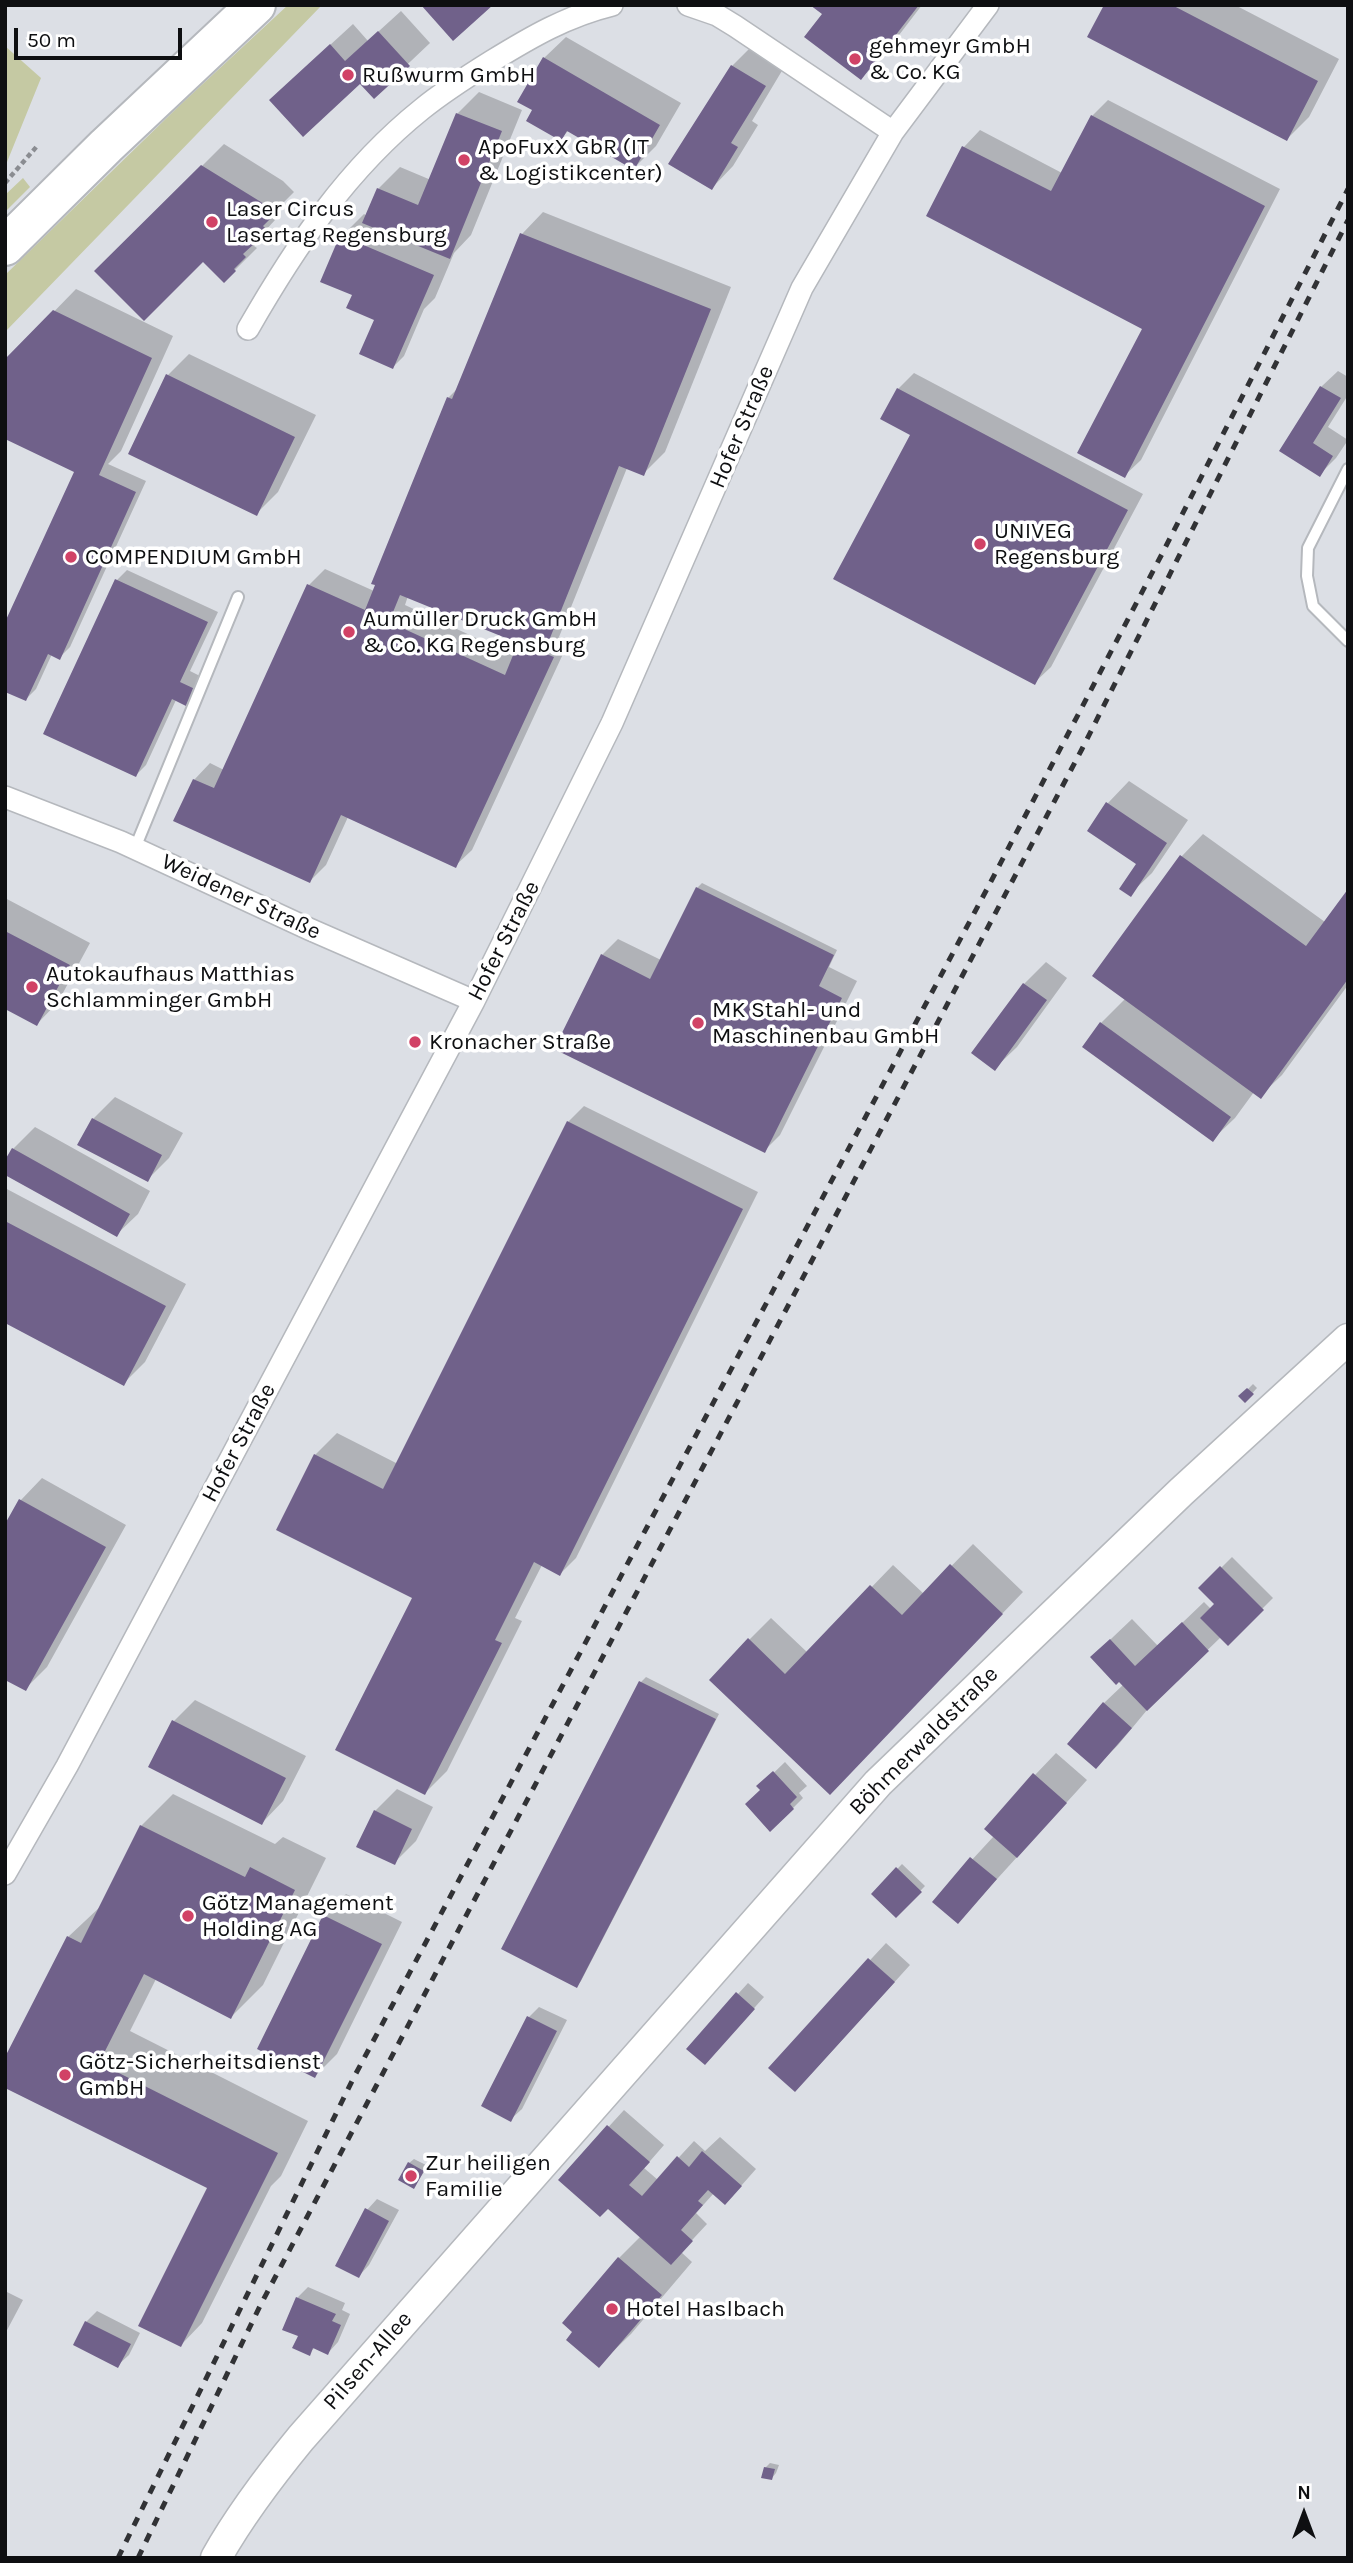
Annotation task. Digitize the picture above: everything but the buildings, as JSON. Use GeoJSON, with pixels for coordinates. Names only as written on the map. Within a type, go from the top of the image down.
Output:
{"type":"FeatureCollection","features":[{"type":"Feature","properties":{"kind":"highway"},"geometry":{"type":"LineString","coordinates":[[5,246],[106,146],[256,5]]}},
{"type":"Feature","properties":{"kind":"street"},"geometry":{"type":"LineString","coordinates":[[248,329],[287,261],[321,213],[362,166],[421,109],[535,34],[582,12],[612,5]]}},
{"type":"Feature","properties":{"kind":"street"},"geometry":{"type":"LineString","coordinates":[[688,5],[716,15],[735,26],[893,132]]}},
{"type":"Feature","properties":{"kind":"street","name":"Hofer Straße"},"geometry":{"type":"LineString","coordinates":[[5,1874],[67,1766],[474,1001],[612,723],[802,288],[893,132],[988,5]]}},
{"type":"Feature","properties":{"kind":"street","name":"Weidener Straße"},"geometry":{"type":"LineString","coordinates":[[5,797],[135,848],[474,1001]]}},
{"type":"Feature","properties":{"kind":"street","name":"Böhmerwaldstraße"},"geometry":{"type":"LineString","coordinates":[[531,2174],[878,1783],[1181,1492],[1348,1339]]}},
{"type":"Feature","properties":{"kind":"street","name":"Pilsen-Allee"},"geometry":{"type":"LineString","coordinates":[[216,2558],[234,2525],[264,2484],[531,2174]]}},
{"type":"Feature","properties":{"kind":"lane"},"geometry":{"type":"LineString","coordinates":[[1348,469],[1308,548],[1307,576],[1313,606],[1348,641]]}},
{"type":"Feature","properties":{"kind":"lane"},"geometry":{"type":"LineString","coordinates":[[135,848],[238,597]]}},
{"type":"Feature","properties":{"kind":"path"},"geometry":{"type":"LineString","coordinates":[[5,183],[38,145]]}},
{"type":"Feature","properties":{"kind":"green space"},"geometry":{"type":"Polygon","coordinates":[[[288,5],[322,5],[5,332],[5,275],[179,106],[288,5]]]}},
{"type":"Feature","properties":{"kind":"green space"},"geometry":{"type":"Polygon","coordinates":[[[5,46],[41,78],[5,167],[5,46]]]}},
{"type":"Feature","properties":{"kind":"green space"},"geometry":{"type":"Polygon","coordinates":[[[23,178],[30,187],[5,212],[5,195],[23,178]]]}},
{"type":"Feature","properties":{"kind":"railway"},"geometry":{"type":"LineString","coordinates":[[118,2558],[353,2079],[987,889],[1348,189]]}},
{"type":"Feature","properties":{"kind":"railway"},"geometry":{"type":"LineString","coordinates":[[138,2558],[260,2306],[1082,749],[1348,220]]}},
{"type":"Feature","properties":{"kind":"place","name":"gehmeyr GmbH & Co. KG"},"geometry":{"type":"Point","coordinates":[855,59]}},
{"type":"Feature","properties":{"kind":"place","name":"Rußwurm GmbH"},"geometry":{"type":"Point","coordinates":[348,75]}},
{"type":"Feature","properties":{"kind":"place","name":"ApoFuxX GbR (IT & Logistikcenter)"},"geometry":{"type":"Point","coordinates":[464,160]}},
{"type":"Feature","properties":{"kind":"place","name":"Laser Circus Lasertag Regensburg"},"geometry":{"type":"Point","coordinates":[212,222]}},
{"type":"Feature","properties":{"kind":"place","name":"UNIVEG Regensburg"},"geometry":{"type":"Point","coordinates":[980,544]}},
{"type":"Feature","properties":{"kind":"place","name":"COMPENDIUM GmbH"},"geometry":{"type":"Point","coordinates":[71,557]}},
{"type":"Feature","properties":{"kind":"place","name":"Aumüller Druck GmbH & Co. KG Regensburg"},"geometry":{"type":"Point","coordinates":[349,632]}},
{"type":"Feature","properties":{"kind":"place","name":"Autokaufhaus Matthias Schlamminger GmbH"},"geometry":{"type":"Point","coordinates":[32,987]}},
{"type":"Feature","properties":{"kind":"place","name":"MK Stahl- und Maschinenbau GmbH"},"geometry":{"type":"Point","coordinates":[698,1023]}},
{"type":"Feature","properties":{"kind":"place","name":"Kronacher Straße"},"geometry":{"type":"Point","coordinates":[415,1042]}},
{"type":"Feature","properties":{"kind":"place","name":"Götz Management Holding AG"},"geometry":{"type":"Point","coordinates":[188,1916]}},
{"type":"Feature","properties":{"kind":"place","name":"Götz-Sicherheitsdienst GmbH"},"geometry":{"type":"Point","coordinates":[65,2075]}},
{"type":"Feature","properties":{"kind":"place","name":"Zur heiligen Familie"},"geometry":{"type":"Point","coordinates":[411,2176]}},
{"type":"Feature","properties":{"kind":"place","name":"Hotel Haslbach"},"geometry":{"type":"Point","coordinates":[612,2309]}}]}
